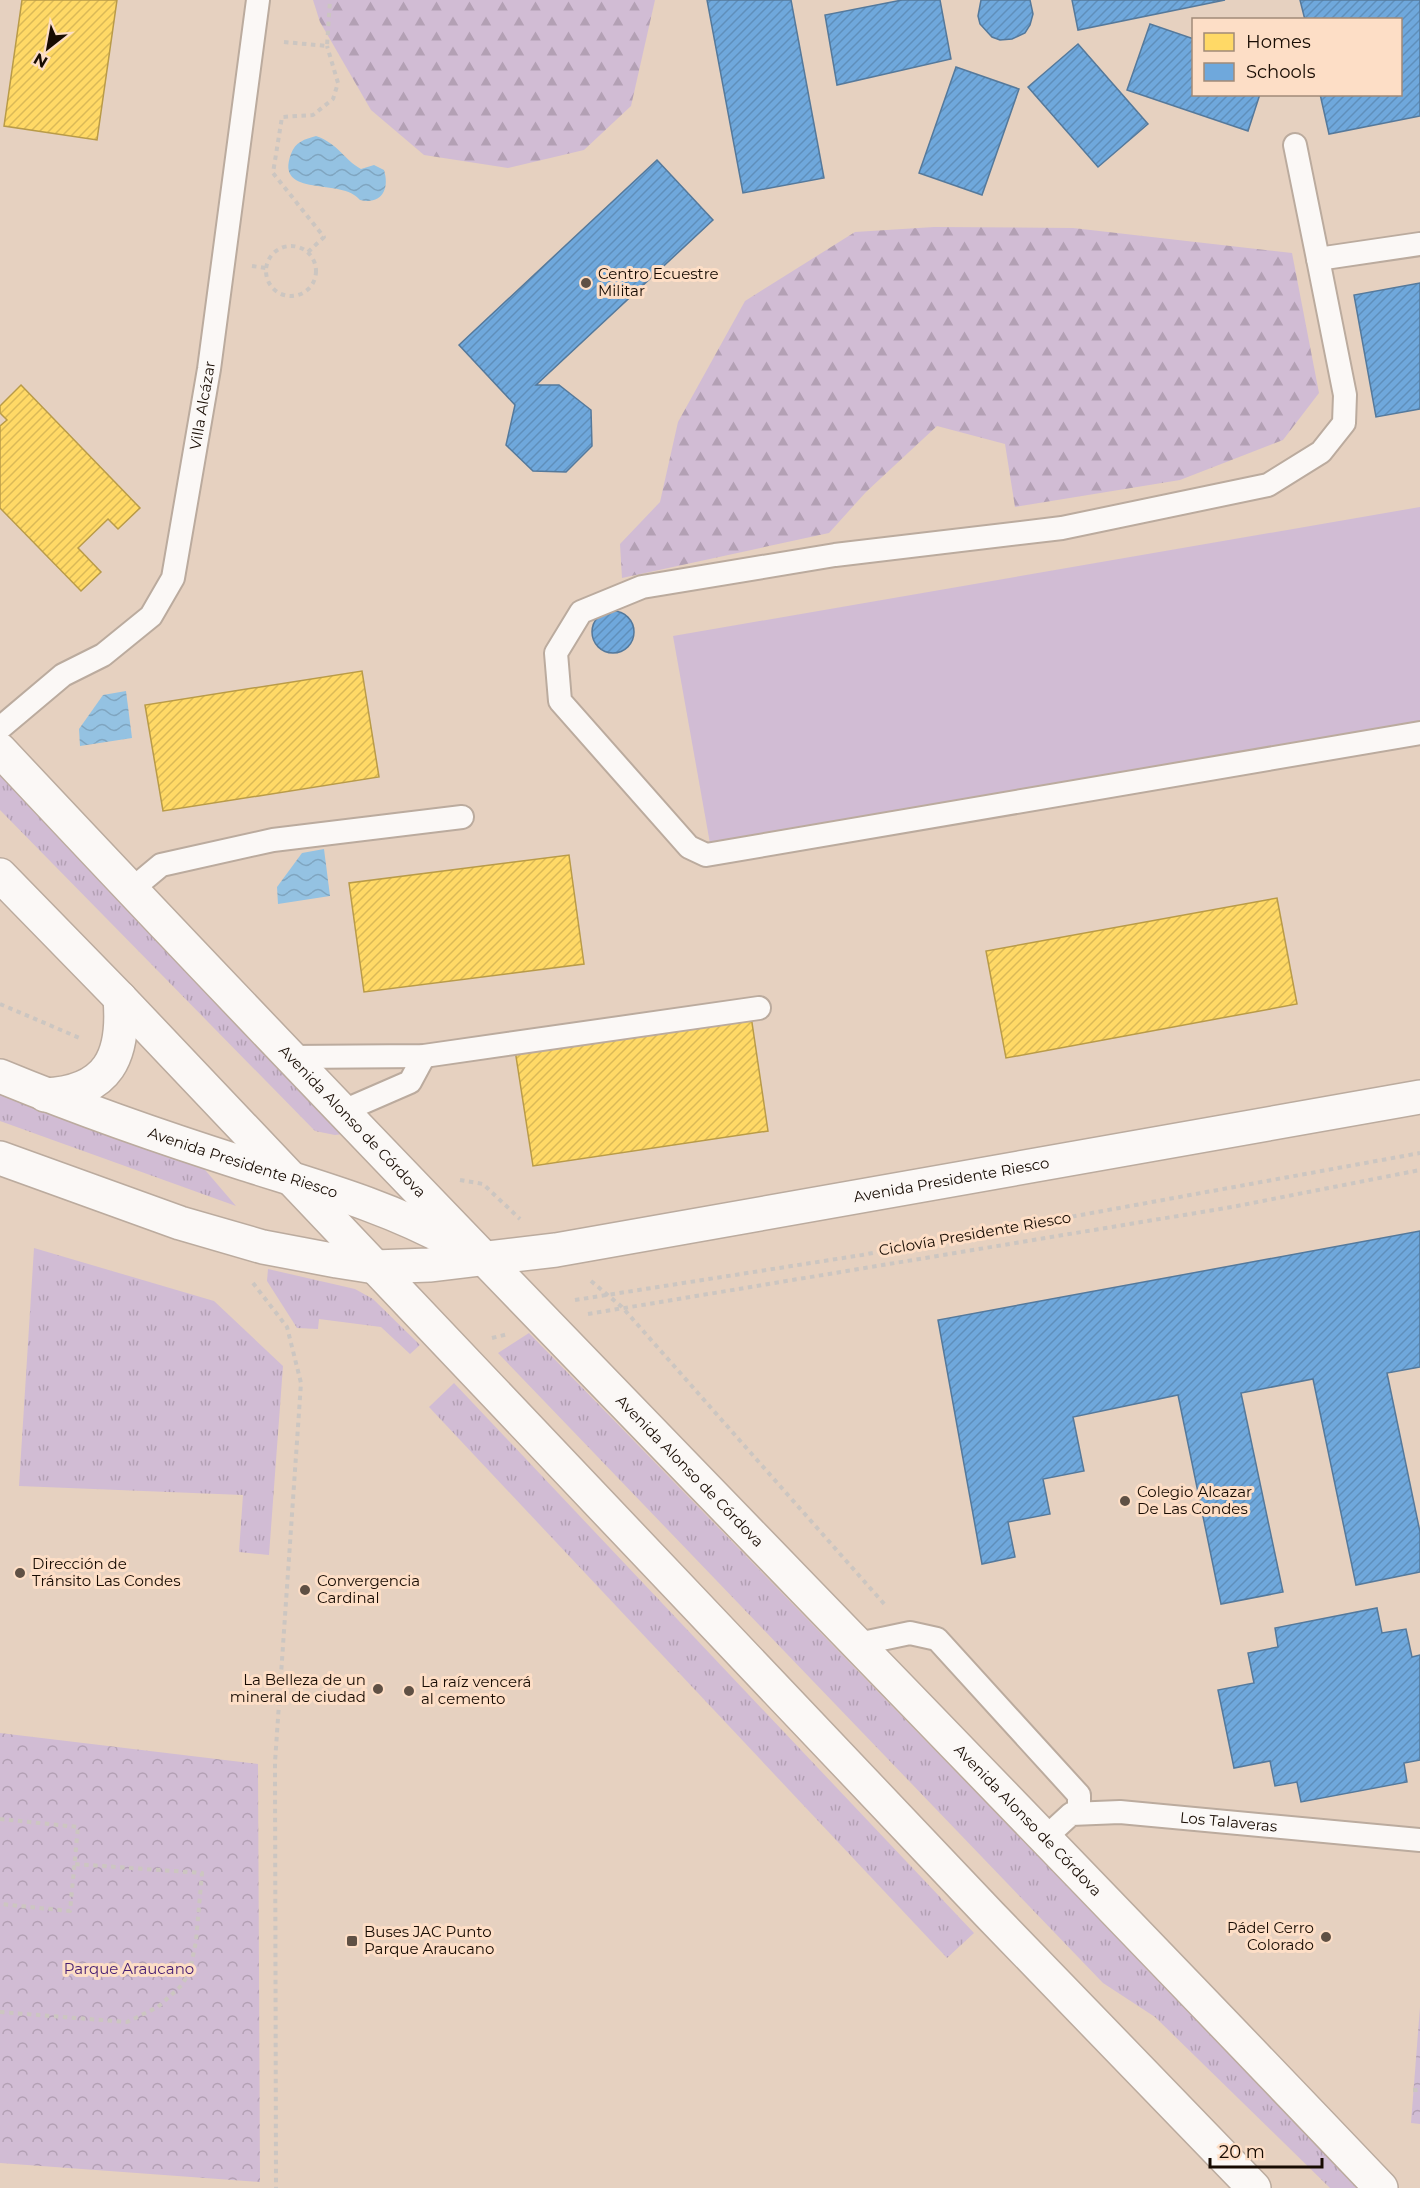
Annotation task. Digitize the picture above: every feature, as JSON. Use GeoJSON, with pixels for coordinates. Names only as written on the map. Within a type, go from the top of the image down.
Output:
{"type":"FeatureCollection","features":[{"type":"Feature","properties":{"kind":"main road","name":"Avenida Alonso de Córdova"},"geometry":{"type":"LineString","coordinates":[[0,750],[341,1112],[1046,1837],[1381,2188]]}},
{"type":"Feature","properties":{"kind":"main road"},"geometry":{"type":"LineString","coordinates":[[0,875],[120,998],[982,1907],[1254,2188]]}},
{"type":"Feature","properties":{"kind":"main road"},"geometry":{"type":"LineString","coordinates":[[45,1095],[66,1094],[87,1086],[105,1072],[117,1054],[123,1027],[120,998]]}},
{"type":"Feature","properties":{"kind":"main road","name":"Avenida Presidente Riesco"},"geometry":{"type":"LineString","coordinates":[[0,1076],[45,1095],[390,1211],[481,1257]]}},
{"type":"Feature","properties":{"kind":"main road","name":"Avenida Presidente Riesco"},"geometry":{"type":"LineString","coordinates":[[0,1158],[180,1223],[263,1247],[375,1267],[437,1265],[481,1257],[556,1250],[1420,1097]]}},
{"type":"Feature","properties":{"kind":"lane","name":"Villa Alcázar"},"geometry":{"type":"LineString","coordinates":[[0,728],[63,675],[103,655],[151,616],[173,578],[209,369],[258,0]]}},
{"type":"Feature","properties":{"kind":"lane"},"geometry":{"type":"LineString","coordinates":[[1294,145],[1345,395],[1344,423],[1321,452],[1268,486],[1062,528],[835,555],[642,587],[580,612],[556,653],[560,701],[689,847],[706,855],[1420,733]]}},
{"type":"Feature","properties":{"kind":"lane"},"geometry":{"type":"LineString","coordinates":[[1318,259],[1420,244]]}},
{"type":"Feature","properties":{"kind":"lane"},"geometry":{"type":"LineString","coordinates":[[131,890],[161,865],[273,840],[462,817]]}},
{"type":"Feature","properties":{"kind":"lane"},"geometry":{"type":"LineString","coordinates":[[289,1057],[424,1056],[759,1008]]}},
{"type":"Feature","properties":{"kind":"lane"},"geometry":{"type":"LineString","coordinates":[[341,1112],[410,1082],[424,1056]]}},
{"type":"Feature","properties":{"kind":"lane"},"geometry":{"type":"LineString","coordinates":[[858,1644],[910,1633],[937,1639],[1079,1795],[1079,1813],[1071,1814],[1046,1837]]}},
{"type":"Feature","properties":{"kind":"lane","name":"Los Talaveras"},"geometry":{"type":"LineString","coordinates":[[1079,1813],[1120,1812],[1420,1840]]}},
{"type":"Feature","properties":{"kind":"path"},"geometry":{"type":"LineString","coordinates":[[308,252],[324,237],[273,173],[282,117],[313,115],[333,99],[338,83],[327,46],[330,0]]}},
{"type":"Feature","properties":{"kind":"path"},"geometry":{"type":"LineString","coordinates":[[253,39],[327,46]]}},
{"type":"Feature","properties":{"kind":"path"},"geometry":{"type":"LineString","coordinates":[[286,246],[294,246],[308,252],[316,267],[312,284],[299,294],[291,296],[275,290],[267,277],[266,268],[272,254],[286,246]]}},
{"type":"Feature","properties":{"kind":"path","name":"Ciclovía Presidente Riesco"},"geometry":{"type":"LineString","coordinates":[[536,1315],[1420,1153]]}},
{"type":"Feature","properties":{"kind":"path"},"geometry":{"type":"LineString","coordinates":[[454,1350],[536,1315],[622,1307],[1232,1207],[1420,1170]]}},
{"type":"Feature","properties":{"kind":"path"},"geometry":{"type":"LineString","coordinates":[[276,2188],[275,1762],[301,1383],[287,1326]]}},
{"type":"Feature","properties":{"kind":"path"},"geometry":{"type":"LineString","coordinates":[[0,1820],[78,1827],[70,1911],[0,1904]]}},
{"type":"Feature","properties":{"kind":"path"},"geometry":{"type":"LineString","coordinates":[[0,2012],[127,2022],[158,2007],[182,1985],[190,1971],[196,1941],[202,1873],[74,1864]]}},
{"type":"Feature","properties":{"kind":"path"},"geometry":{"type":"LineString","coordinates":[[1413,2090],[1420,2090]]}},
{"type":"Feature","properties":{"kind":"green space"},"geometry":{"type":"Polygon","coordinates":[[[313,0],[655,0],[631,106],[584,150],[508,168],[424,155],[371,110],[320,22],[313,0]]]}},
{"type":"Feature","properties":{"kind":"green space"},"geometry":{"type":"Polygon","coordinates":[[[934,227],[1073,228],[1292,253],[1319,393],[1283,440],[1180,480],[1015,507],[1005,444],[937,426],[866,492],[829,533],[622,578],[620,544],[660,502],[678,422],[745,301],[855,232],[934,227]]]}},
{"type":"Feature","properties":{"kind":"green space"},"geometry":{"type":"Polygon","coordinates":[[[1420,507],[1420,726],[711,849],[673,636],[1420,507]]]}},
{"type":"Feature","properties":{"kind":"green space"},"geometry":{"type":"Polygon","coordinates":[[[0,760],[359,1132],[335,1135],[315,1131],[0,810],[0,760]]]}},
{"type":"Feature","properties":{"kind":"green space"},"geometry":{"type":"Polygon","coordinates":[[[0,1082],[200,1164],[236,1206],[0,1121],[0,1082]]]}},
{"type":"Feature","properties":{"kind":"green space"},"geometry":{"type":"Polygon","coordinates":[[[34,1248],[214,1301],[283,1366],[269,1555],[239,1552],[243,1495],[19,1486],[34,1248]]]}},
{"type":"Feature","properties":{"kind":"green space"},"geometry":{"type":"Polygon","coordinates":[[[268,1269],[355,1289],[373,1299],[420,1345],[410,1354],[381,1327],[319,1319],[318,1329],[297,1328],[267,1281],[268,1269]]]}},
{"type":"Feature","properties":{"kind":"green space"},"geometry":{"type":"Polygon","coordinates":[[[529,1333],[1358,2185],[1357,2188],[1330,2188],[1155,2017],[1103,1983],[498,1353],[529,1333]]]}},
{"type":"Feature","properties":{"kind":"green space"},"geometry":{"type":"Polygon","coordinates":[[[454,1383],[974,1933],[947,1958],[429,1407],[454,1383]]]}},
{"type":"Feature","properties":{"kind":"green space","name":"Parque Araucano"},"geometry":{"type":"Polygon","coordinates":[[[0,1733],[258,1764],[260,2182],[0,2163],[0,1733]]]}},
{"type":"Feature","properties":{"kind":"green space"},"geometry":{"type":"Polygon","coordinates":[[[1420,2007],[1420,2124],[1411,2123],[1420,2007]]]}},
{"type":"Feature","properties":{"kind":"water"},"geometry":{"type":"Polygon","coordinates":[[[316,136],[336,147],[361,169],[374,165],[384,170],[386,184],[382,194],[373,200],[360,200],[340,189],[301,182],[292,177],[288,168],[293,150],[301,142],[316,136]]]}},
{"type":"Feature","properties":{"kind":"water"},"geometry":{"type":"Polygon","coordinates":[[[126,691],[132,738],[80,746],[79,729],[103,695],[126,691]]]}},
{"type":"Feature","properties":{"kind":"water"},"geometry":{"type":"Polygon","coordinates":[[[324,849],[330,896],[278,904],[277,887],[302,853],[324,849]]]}},
{"type":"Feature","properties":{"kind":"building: Homes"},"geometry":{"type":"Polygon","coordinates":[[[22,0],[117,0],[97,140],[4,126],[22,0]]]}},
{"type":"Feature","properties":{"kind":"building: Homes"},"geometry":{"type":"Polygon","coordinates":[[[21,385],[140,508],[118,529],[108,519],[78,548],[101,572],[81,591],[0,508],[0,426],[7,420],[0,413],[0,406],[21,385]]]}},
{"type":"Feature","properties":{"kind":"building: Homes"},"geometry":{"type":"Polygon","coordinates":[[[362,671],[379,777],[163,811],[145,705],[362,671]]]}},
{"type":"Feature","properties":{"kind":"building: Homes"},"geometry":{"type":"Polygon","coordinates":[[[569,855],[584,964],[364,992],[349,883],[569,855]]]}},
{"type":"Feature","properties":{"kind":"building: Homes"},"geometry":{"type":"Polygon","coordinates":[[[1277,898],[1297,1004],[1006,1058],[986,951],[1277,898]]]}},
{"type":"Feature","properties":{"kind":"building: Homes"},"geometry":{"type":"Polygon","coordinates":[[[751,1016],[768,1131],[533,1166],[515,1050],[751,1016]]]}},
{"type":"Feature","properties":{"kind":"building: Schools"},"geometry":{"type":"Polygon","coordinates":[[[707,0],[791,0],[824,178],[743,193],[707,0]]]}},
{"type":"Feature","properties":{"kind":"building: Schools"},"geometry":{"type":"Polygon","coordinates":[[[902,0],[940,0],[951,59],[837,85],[825,15],[902,0]]]}},
{"type":"Feature","properties":{"kind":"building: Schools"},"geometry":{"type":"Polygon","coordinates":[[[981,0],[1030,0],[1033,14],[1030,25],[1025,33],[1012,39],[1000,40],[992,37],[980,24],[978,16],[981,0]]]}},
{"type":"Feature","properties":{"kind":"building: Schools"},"geometry":{"type":"Polygon","coordinates":[[[1072,0],[1225,0],[1078,30],[1072,0]]]}},
{"type":"Feature","properties":{"kind":"building: Schools"},"geometry":{"type":"Polygon","coordinates":[[[1300,0],[1420,0],[1420,116],[1329,134],[1320,96],[1402,96],[1402,18],[1304,18],[1300,0]]]}},
{"type":"Feature","properties":{"kind":"building: Schools"},"geometry":{"type":"Polygon","coordinates":[[[1150,24],[1192,38],[1192,96],[1259,96],[1248,131],[1127,90],[1150,24]]]}},
{"type":"Feature","properties":{"kind":"building: Schools"},"geometry":{"type":"Polygon","coordinates":[[[1078,44],[1148,124],[1098,167],[1028,87],[1078,44]]]}},
{"type":"Feature","properties":{"kind":"building: Schools"},"geometry":{"type":"Polygon","coordinates":[[[956,67],[1019,89],[982,195],[919,173],[956,67]]]}},
{"type":"Feature","properties":{"kind":"building: Schools","name":"Centro Ecuestre Militar"},"geometry":{"type":"Polygon","coordinates":[[[657,160],[713,220],[536,385],[559,385],[591,410],[592,446],[566,472],[533,471],[506,445],[515,405],[459,345],[657,160]]]}},
{"type":"Feature","properties":{"kind":"building: Schools"},"geometry":{"type":"Polygon","coordinates":[[[1420,283],[1420,409],[1376,417],[1354,295],[1420,283]]]}},
{"type":"Feature","properties":{"kind":"building: Schools"},"geometry":{"type":"Polygon","coordinates":[[[613,611],[628,617],[634,632],[628,647],[613,653],[598,647],[592,632],[598,617],[613,611]]]}},
{"type":"Feature","properties":{"kind":"building: Schools"},"geometry":{"type":"Polygon","coordinates":[[[1420,1231],[1420,1367],[1387,1373],[1420,1532],[1420,1572],[1356,1585],[1313,1379],[1241,1393],[1283,1592],[1221,1604],[1178,1395],[1073,1417],[1084,1471],[1043,1479],[1050,1514],[1008,1522],[1015,1557],[982,1564],[938,1320],[1420,1231]]]}},
{"type":"Feature","properties":{"kind":"building: Schools"},"geometry":{"type":"Polygon","coordinates":[[[1377,1608],[1382,1633],[1406,1629],[1412,1657],[1420,1655],[1420,1760],[1404,1763],[1407,1782],[1301,1802],[1297,1782],[1275,1786],[1270,1761],[1234,1768],[1218,1690],[1254,1683],[1248,1653],[1278,1647],[1275,1628],[1377,1608]]]}},
{"type":"Feature","properties":{"kind":"place","name":"Centro Ecuestre Militar"},"geometry":{"type":"Point","coordinates":[586,283]}},
{"type":"Feature","properties":{"kind":"place","name":"Colegio Alcazar De Las Condes"},"geometry":{"type":"Point","coordinates":[1125,1501]}},
{"type":"Feature","properties":{"kind":"place","name":"Dirección de Tránsito Las Condes"},"geometry":{"type":"Point","coordinates":[20,1573]}},
{"type":"Feature","properties":{"kind":"place","name":"Convergencia Cardinal"},"geometry":{"type":"Point","coordinates":[305,1590]}},
{"type":"Feature","properties":{"kind":"place","name":"La Belleza de un mineral de ciudad"},"geometry":{"type":"Point","coordinates":[378,1689]}},
{"type":"Feature","properties":{"kind":"place","name":"La raíz vencerá al cemento"},"geometry":{"type":"Point","coordinates":[409,1691]}},
{"type":"Feature","properties":{"kind":"place","name":"Pádel Cerro Colorado"},"geometry":{"type":"Point","coordinates":[1326,1937]}},
{"type":"Feature","properties":{"kind":"place","name":"Buses JAC Punto Parque Araucano"},"geometry":{"type":"Point","coordinates":[352,1941]}}]}
